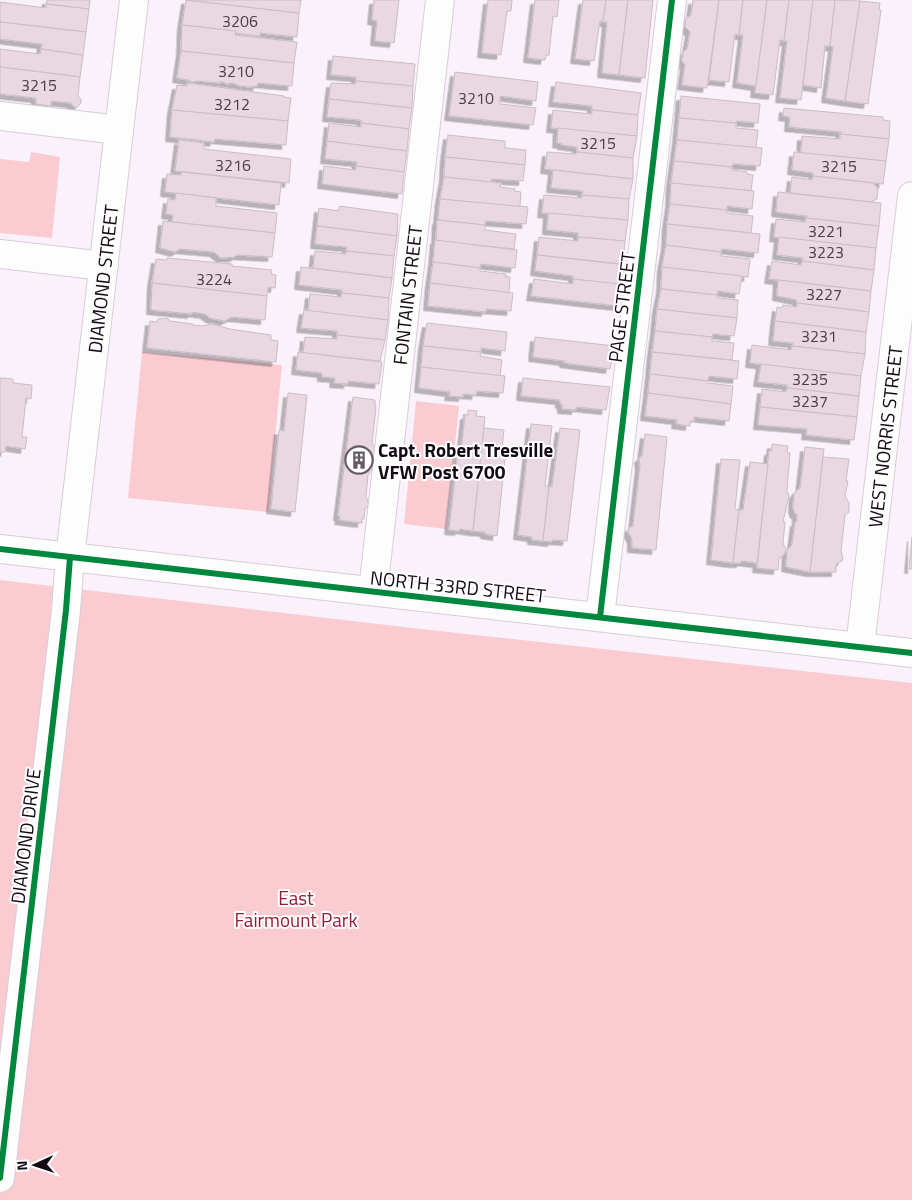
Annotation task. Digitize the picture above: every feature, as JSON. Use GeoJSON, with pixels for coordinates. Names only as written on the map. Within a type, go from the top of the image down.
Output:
{"type":"FeatureCollection","features":[{"type":"Feature","properties":{"kind":"street","name":"DIAMOND STREET"},"geometry":{"type":"LineString","coordinates":[[70,557],[134,0]]}},
{"type":"Feature","properties":{"kind":"street","name":"FONTAIN STREET"},"geometry":{"type":"LineString","coordinates":[[373,592],[440,0]]}},
{"type":"Feature","properties":{"kind":"street","name":"PAGE STREET"},"geometry":{"type":"LineString","coordinates":[[600,617],[672,0]]}},
{"type":"Feature","properties":{"kind":"street"},"geometry":{"type":"LineString","coordinates":[[0,116],[119,130]]}},
{"type":"Feature","properties":{"kind":"street","name":"WEST NORRIS STREET"},"geometry":{"type":"LineString","coordinates":[[860,647],[912,196]]}},
{"type":"Feature","properties":{"kind":"street"},"geometry":{"type":"LineString","coordinates":[[0,254],[104,266]]}},
{"type":"Feature","properties":{"kind":"street","name":"NORTH 33RD STREET"},"geometry":{"type":"LineString","coordinates":[[0,549],[912,653]]}},
{"type":"Feature","properties":{"kind":"street","name":"DIAMOND DRIVE"},"geometry":{"type":"LineString","coordinates":[[0,1178],[66,610],[70,557]]}},
{"type":"Feature","properties":{"kind":"green space"},"geometry":{"type":"Polygon","coordinates":[[[31,152],[60,157],[52,238],[0,233],[0,159],[29,162],[31,152]]]}},
{"type":"Feature","properties":{"kind":"green space"},"geometry":{"type":"Polygon","coordinates":[[[142,352],[282,365],[268,512],[128,498],[142,352]]]}},
{"type":"Feature","properties":{"kind":"green space"},"geometry":{"type":"Polygon","coordinates":[[[416,401],[459,406],[446,529],[404,524],[416,401]]]}},
{"type":"Feature","properties":{"kind":"green space","name":"East Fairmount Park"},"geometry":{"type":"Polygon","coordinates":[[[0,580],[912,683],[912,1200],[0,1200],[0,580]]]}},
{"type":"Feature","properties":{"kind":"building"},"geometry":{"type":"Polygon","coordinates":[[[47,0],[90,0],[89,9],[46,4],[47,0]]]}},
{"type":"Feature","properties":{"kind":"building"},"geometry":{"type":"Polygon","coordinates":[[[186,0],[299,13],[297,37],[260,33],[260,36],[235,33],[236,31],[182,25],[186,0]]]}},
{"type":"Feature","properties":{"kind":"building"},"geometry":{"type":"Polygon","coordinates":[[[186,0],[301,0],[299,13],[186,0]]]}},
{"type":"Feature","properties":{"kind":"building"},"geometry":{"type":"Polygon","coordinates":[[[374,0],[399,0],[394,43],[375,41],[377,21],[372,20],[374,0]]]}},
{"type":"Feature","properties":{"kind":"building"},"geometry":{"type":"Polygon","coordinates":[[[488,0],[512,0],[511,11],[507,11],[501,55],[482,53],[488,0]]]}},
{"type":"Feature","properties":{"kind":"building"},"geometry":{"type":"Polygon","coordinates":[[[535,0],[559,0],[557,17],[553,16],[549,55],[546,55],[545,60],[528,58],[535,0]]]}},
{"type":"Feature","properties":{"kind":"building"},"geometry":{"type":"Polygon","coordinates":[[[583,0],[606,0],[603,22],[600,21],[594,61],[575,59],[583,0]]]}},
{"type":"Feature","properties":{"kind":"building"},"geometry":{"type":"Polygon","coordinates":[[[606,0],[628,0],[619,75],[602,73],[607,22],[603,22],[606,0]]]}},
{"type":"Feature","properties":{"kind":"building"},"geometry":{"type":"Polygon","coordinates":[[[628,0],[653,0],[645,78],[619,75],[628,0]]]}},
{"type":"Feature","properties":{"kind":"building"},"geometry":{"type":"Polygon","coordinates":[[[693,0],[719,0],[707,88],[682,85],[685,65],[682,61],[683,52],[687,49],[690,32],[685,27],[686,18],[691,15],[693,0]]]}},
{"type":"Feature","properties":{"kind":"building"},"geometry":{"type":"Polygon","coordinates":[[[719,0],[743,0],[739,35],[735,34],[729,82],[709,80],[719,0]]]}},
{"type":"Feature","properties":{"kind":"building"},"geometry":{"type":"Polygon","coordinates":[[[743,0],[767,0],[756,86],[737,83],[743,35],[739,35],[743,0]]]}},
{"type":"Feature","properties":{"kind":"building"},"geometry":{"type":"Polygon","coordinates":[[[767,0],[789,0],[784,41],[780,40],[773,95],[755,93],[767,0]]]}},
{"type":"Feature","properties":{"kind":"building"},"geometry":{"type":"Polygon","coordinates":[[[789,0],[813,0],[801,100],[780,98],[787,41],[784,41],[789,0]]]}},
{"type":"Feature","properties":{"kind":"building"},"geometry":{"type":"Polygon","coordinates":[[[813,0],[835,0],[830,46],[825,46],[821,88],[803,85],[813,0]]]}},
{"type":"Feature","properties":{"kind":"building"},"geometry":{"type":"Polygon","coordinates":[[[835,0],[860,1],[845,101],[826,98],[833,47],[830,46],[835,0]]]}},
{"type":"Feature","properties":{"kind":"building"},"geometry":{"type":"Polygon","coordinates":[[[860,1],[880,3],[879,10],[881,10],[868,104],[845,101],[860,1]]]}},
{"type":"Feature","properties":{"kind":"building"},"geometry":{"type":"Polygon","coordinates":[[[0,2],[46,8],[46,4],[89,9],[86,32],[0,22],[0,2]]]}},
{"type":"Feature","properties":{"kind":"building"},"geometry":{"type":"Polygon","coordinates":[[[0,22],[86,32],[83,55],[41,49],[42,44],[0,39],[0,22]]]}},
{"type":"Feature","properties":{"kind":"building"},"geometry":{"type":"Polygon","coordinates":[[[182,25],[236,31],[235,35],[297,42],[294,63],[181,51],[182,25]]]}},
{"type":"Feature","properties":{"kind":"building"},"geometry":{"type":"Polygon","coordinates":[[[0,49],[40,54],[41,49],[83,55],[80,77],[0,67],[0,49]]]}},
{"type":"Feature","properties":{"kind":"building"},"geometry":{"type":"Polygon","coordinates":[[[181,51],[294,63],[292,86],[258,83],[257,86],[250,87],[232,83],[227,84],[221,81],[221,83],[192,82],[177,78],[181,51]]]}},
{"type":"Feature","properties":{"kind":"building"},"geometry":{"type":"Polygon","coordinates":[[[333,56],[415,64],[413,86],[356,81],[356,77],[331,75],[333,56]]]}},
{"type":"Feature","properties":{"kind":"building"},"geometry":{"type":"Polygon","coordinates":[[[0,67],[80,77],[78,96],[81,99],[81,103],[74,107],[71,103],[51,101],[51,106],[36,104],[36,98],[0,94],[0,67]]]}},
{"type":"Feature","properties":{"kind":"building"},"geometry":{"type":"Polygon","coordinates":[[[455,72],[538,82],[536,101],[500,96],[500,104],[536,108],[533,125],[449,116],[455,72]]]}},
{"type":"Feature","properties":{"kind":"building"},"geometry":{"type":"Polygon","coordinates":[[[356,81],[413,86],[412,108],[329,99],[331,83],[355,84],[356,81]]]}},
{"type":"Feature","properties":{"kind":"building"},"geometry":{"type":"Polygon","coordinates":[[[556,82],[641,93],[638,115],[592,110],[592,106],[553,102],[556,82]]]}},
{"type":"Feature","properties":{"kind":"building"},"geometry":{"type":"Polygon","coordinates":[[[187,83],[291,98],[288,121],[172,110],[177,85],[187,86],[187,83]]]}},
{"type":"Feature","properties":{"kind":"building"},"geometry":{"type":"Polygon","coordinates":[[[681,96],[760,104],[758,123],[679,118],[681,96]]]}},
{"type":"Feature","properties":{"kind":"building"},"geometry":{"type":"Polygon","coordinates":[[[329,99],[412,108],[409,129],[361,123],[361,120],[327,117],[329,99]]]}},
{"type":"Feature","properties":{"kind":"building"},"geometry":{"type":"Polygon","coordinates":[[[784,108],[883,117],[883,120],[890,121],[889,139],[789,127],[790,117],[783,116],[784,108]]]}},
{"type":"Feature","properties":{"kind":"building"},"geometry":{"type":"Polygon","coordinates":[[[172,110],[288,121],[286,145],[215,139],[214,142],[170,137],[172,110]]]}},
{"type":"Feature","properties":{"kind":"building"},"geometry":{"type":"Polygon","coordinates":[[[553,110],[592,114],[592,110],[638,115],[637,136],[551,128],[553,110]]]}},
{"type":"Feature","properties":{"kind":"building"},"geometry":{"type":"Polygon","coordinates":[[[679,118],[736,123],[736,128],[758,130],[756,148],[677,140],[679,118]]]}},
{"type":"Feature","properties":{"kind":"building"},"geometry":{"type":"Polygon","coordinates":[[[329,123],[361,127],[361,123],[409,129],[407,151],[327,141],[329,123]]]}},
{"type":"Feature","properties":{"kind":"building"},"geometry":{"type":"Polygon","coordinates":[[[558,128],[637,136],[633,158],[577,152],[577,147],[557,143],[558,128]]]}},
{"type":"Feature","properties":{"kind":"building"},"geometry":{"type":"Polygon","coordinates":[[[840,134],[889,139],[886,161],[801,153],[802,136],[840,139],[840,134]]]}},
{"type":"Feature","properties":{"kind":"building"},"geometry":{"type":"Polygon","coordinates":[[[448,135],[505,141],[505,148],[526,150],[525,165],[445,157],[448,135]]]}},
{"type":"Feature","properties":{"kind":"building"},"geometry":{"type":"Polygon","coordinates":[[[179,140],[204,143],[204,149],[291,159],[289,183],[175,171],[179,140]]]}},
{"type":"Feature","properties":{"kind":"building"},"geometry":{"type":"Polygon","coordinates":[[[677,140],[762,148],[760,166],[733,164],[732,167],[674,161],[677,140]]]}},
{"type":"Feature","properties":{"kind":"building"},"geometry":{"type":"Polygon","coordinates":[[[327,141],[407,151],[404,172],[356,166],[357,162],[325,159],[327,141]]]}},
{"type":"Feature","properties":{"kind":"building"},"geometry":{"type":"Polygon","coordinates":[[[547,152],[576,154],[577,152],[633,158],[633,179],[545,169],[547,152]]]}},
{"type":"Feature","properties":{"kind":"building"},"geometry":{"type":"Polygon","coordinates":[[[794,152],[886,161],[883,184],[813,176],[813,173],[792,170],[794,152]]]}},
{"type":"Feature","properties":{"kind":"building"},"geometry":{"type":"Polygon","coordinates":[[[445,157],[525,165],[523,181],[492,179],[491,182],[444,177],[445,157]]]}},
{"type":"Feature","properties":{"kind":"building"},"geometry":{"type":"Polygon","coordinates":[[[674,161],[732,167],[732,170],[747,172],[747,174],[753,175],[751,191],[671,183],[674,161]]]}},
{"type":"Feature","properties":{"kind":"building"},"geometry":{"type":"Polygon","coordinates":[[[324,166],[356,170],[356,166],[404,172],[402,194],[322,184],[324,166]]]}},
{"type":"Feature","properties":{"kind":"building"},"geometry":{"type":"Polygon","coordinates":[[[553,170],[633,179],[629,199],[582,195],[583,191],[551,188],[553,170]]]}},
{"type":"Feature","properties":{"kind":"building"},"geometry":{"type":"Polygon","coordinates":[[[182,172],[281,183],[279,205],[165,192],[167,174],[181,175],[182,172]]]}},
{"type":"Feature","properties":{"kind":"building"},"geometry":{"type":"Polygon","coordinates":[[[813,176],[873,183],[878,188],[877,199],[871,202],[790,193],[792,177],[812,180],[813,176]]]}},
{"type":"Feature","properties":{"kind":"building"},"geometry":{"type":"Polygon","coordinates":[[[444,177],[501,183],[500,187],[515,189],[514,191],[521,192],[520,207],[440,199],[444,177]]]}},
{"type":"Feature","properties":{"kind":"building"},"geometry":{"type":"Polygon","coordinates":[[[671,183],[754,191],[752,209],[727,206],[727,210],[670,204],[671,183]]]}},
{"type":"Feature","properties":{"kind":"building"},"geometry":{"type":"Polygon","coordinates":[[[778,192],[881,203],[879,226],[806,218],[807,216],[776,212],[778,192]]]}},
{"type":"Feature","properties":{"kind":"building"},"geometry":{"type":"Polygon","coordinates":[[[176,193],[216,198],[216,206],[277,213],[275,233],[172,222],[173,215],[166,214],[168,199],[175,200],[176,193]]]}},
{"type":"Feature","properties":{"kind":"building"},"geometry":{"type":"Polygon","coordinates":[[[544,195],[582,198],[582,195],[629,199],[628,220],[542,213],[544,195]]]}},
{"type":"Feature","properties":{"kind":"building"},"geometry":{"type":"Polygon","coordinates":[[[440,199],[528,207],[526,224],[485,221],[485,225],[438,220],[440,199]]]}},
{"type":"Feature","properties":{"kind":"building"},"geometry":{"type":"Polygon","coordinates":[[[670,204],[727,210],[726,213],[753,216],[751,233],[667,224],[670,204]]]}},
{"type":"Feature","properties":{"kind":"building"},"geometry":{"type":"Polygon","coordinates":[[[339,206],[398,214],[397,236],[317,226],[319,208],[339,211],[339,206]]]}},
{"type":"Feature","properties":{"kind":"building"},"geometry":{"type":"Polygon","coordinates":[[[548,213],[628,220],[625,241],[578,237],[578,233],[547,230],[548,213]]]}},
{"type":"Feature","properties":{"kind":"building"},"geometry":{"type":"Polygon","coordinates":[[[806,218],[879,226],[876,248],[774,237],[776,219],[805,222],[806,218]]]}},
{"type":"Feature","properties":{"kind":"building"},"geometry":{"type":"Polygon","coordinates":[[[437,220],[485,225],[485,230],[516,234],[514,249],[436,241],[437,220]]]}},
{"type":"Feature","properties":{"kind":"building"},"geometry":{"type":"Polygon","coordinates":[[[163,221],[275,233],[272,257],[237,255],[235,257],[221,258],[214,252],[180,249],[175,252],[160,248],[163,221]]]}},
{"type":"Feature","properties":{"kind":"building"},"geometry":{"type":"Polygon","coordinates":[[[667,224],[760,234],[758,253],[722,249],[721,252],[666,245],[667,224]]]}},
{"type":"Feature","properties":{"kind":"building"},"geometry":{"type":"Polygon","coordinates":[[[317,226],[397,236],[394,256],[346,251],[347,247],[315,244],[317,226]]]}},
{"type":"Feature","properties":{"kind":"building"},"geometry":{"type":"Polygon","coordinates":[[[539,237],[578,241],[578,237],[625,241],[623,264],[537,255],[539,237]]]}},
{"type":"Feature","properties":{"kind":"building"},"geometry":{"type":"Polygon","coordinates":[[[779,237],[876,248],[874,270],[802,261],[803,258],[777,255],[779,237]]]}},
{"type":"Feature","properties":{"kind":"building"},"geometry":{"type":"Polygon","coordinates":[[[435,240],[517,250],[515,268],[481,264],[480,268],[433,262],[435,240]]]}},
{"type":"Feature","properties":{"kind":"building"},"geometry":{"type":"Polygon","coordinates":[[[666,245],[721,252],[721,256],[750,259],[748,277],[662,267],[666,245]]]}},
{"type":"Feature","properties":{"kind":"building"},"geometry":{"type":"Polygon","coordinates":[[[315,251],[346,254],[346,251],[394,256],[392,278],[313,268],[315,251]]]}},
{"type":"Feature","properties":{"kind":"building"},"geometry":{"type":"Polygon","coordinates":[[[537,255],[626,265],[623,285],[573,279],[573,276],[535,271],[537,255]]]}},
{"type":"Feature","properties":{"kind":"building"},"geometry":{"type":"Polygon","coordinates":[[[167,258],[272,270],[271,274],[276,275],[275,288],[268,287],[267,296],[152,283],[156,259],[167,260],[167,258]]]}},
{"type":"Feature","properties":{"kind":"building"},"geometry":{"type":"Polygon","coordinates":[[[772,261],[801,265],[802,261],[874,270],[871,291],[769,279],[772,261]]]}},
{"type":"Feature","properties":{"kind":"building"},"geometry":{"type":"Polygon","coordinates":[[[433,262],[480,268],[480,271],[506,274],[505,276],[510,277],[509,293],[430,283],[433,262]]]}},
{"type":"Feature","properties":{"kind":"building"},"geometry":{"type":"Polygon","coordinates":[[[301,267],[392,278],[389,298],[342,293],[342,290],[299,285],[301,267]]]}},
{"type":"Feature","properties":{"kind":"building"},"geometry":{"type":"Polygon","coordinates":[[[662,267],[742,276],[739,294],[718,291],[717,295],[661,289],[662,267]]]}},
{"type":"Feature","properties":{"kind":"building"},"geometry":{"type":"Polygon","coordinates":[[[534,279],[573,284],[573,279],[620,284],[618,306],[531,296],[534,279]]]}},
{"type":"Feature","properties":{"kind":"building"},"geometry":{"type":"Polygon","coordinates":[[[778,280],[871,291],[869,312],[797,303],[797,300],[777,296],[778,280]]]}},
{"type":"Feature","properties":{"kind":"building"},"geometry":{"type":"Polygon","coordinates":[[[152,283],[267,296],[265,320],[232,317],[224,321],[210,318],[205,314],[192,312],[192,314],[151,310],[152,283]]]}},
{"type":"Feature","properties":{"kind":"building"},"geometry":{"type":"Polygon","coordinates":[[[430,283],[513,293],[511,311],[486,309],[486,312],[428,306],[430,283]]]}},
{"type":"Feature","properties":{"kind":"building"},"geometry":{"type":"Polygon","coordinates":[[[661,289],[717,295],[717,298],[738,300],[737,318],[657,309],[661,289]]]}},
{"type":"Feature","properties":{"kind":"building"},"geometry":{"type":"Polygon","coordinates":[[[342,293],[389,298],[388,320],[308,311],[310,294],[341,297],[342,293]]]}},
{"type":"Feature","properties":{"kind":"building"},"geometry":{"type":"Polygon","coordinates":[[[797,303],[869,312],[866,332],[775,321],[777,307],[782,308],[783,305],[797,307],[797,303]]]}},
{"type":"Feature","properties":{"kind":"building"},"geometry":{"type":"Polygon","coordinates":[[[657,309],[737,318],[734,336],[713,334],[712,337],[655,331],[657,309]]]}},
{"type":"Feature","properties":{"kind":"building"},"geometry":{"type":"Polygon","coordinates":[[[304,310],[388,320],[385,340],[337,335],[337,331],[301,328],[304,310]]]}},
{"type":"Feature","properties":{"kind":"building"},"geometry":{"type":"Polygon","coordinates":[[[167,318],[170,321],[193,325],[203,326],[212,324],[230,329],[271,335],[271,340],[278,341],[276,362],[147,348],[150,321],[157,322],[158,319],[167,318]]]}},
{"type":"Feature","properties":{"kind":"building"},"geometry":{"type":"Polygon","coordinates":[[[775,321],[866,332],[865,354],[792,346],[793,343],[773,341],[775,321]]]}},
{"type":"Feature","properties":{"kind":"building"},"geometry":{"type":"Polygon","coordinates":[[[427,323],[507,332],[505,351],[481,348],[481,352],[423,346],[427,323]]]}},
{"type":"Feature","properties":{"kind":"building"},"geometry":{"type":"Polygon","coordinates":[[[655,331],[712,337],[712,341],[734,343],[732,360],[652,352],[655,331]]]}},
{"type":"Feature","properties":{"kind":"building"},"geometry":{"type":"Polygon","coordinates":[[[337,335],[385,340],[380,361],[303,353],[305,337],[337,339],[337,335]]]}},
{"type":"Feature","properties":{"kind":"building"},"geometry":{"type":"Polygon","coordinates":[[[535,337],[615,346],[610,369],[533,357],[535,337]]]}},
{"type":"Feature","properties":{"kind":"building"},"geometry":{"type":"Polygon","coordinates":[[[752,345],[791,350],[792,346],[865,354],[861,376],[750,363],[752,345]]]}},
{"type":"Feature","properties":{"kind":"building"},"geometry":{"type":"Polygon","coordinates":[[[423,346],[481,352],[480,356],[502,360],[500,376],[421,367],[423,346]]]}},
{"type":"Feature","properties":{"kind":"building"},"geometry":{"type":"Polygon","coordinates":[[[298,352],[382,362],[379,384],[348,381],[348,384],[334,383],[335,378],[322,377],[322,373],[296,370],[298,352]]]}},
{"type":"Feature","properties":{"kind":"building"},"geometry":{"type":"Polygon","coordinates":[[[652,352],[739,361],[737,379],[709,376],[708,381],[650,374],[652,352]]]}},
{"type":"Feature","properties":{"kind":"building"},"geometry":{"type":"Polygon","coordinates":[[[761,364],[861,376],[859,396],[787,388],[787,385],[758,382],[761,364]]]}},
{"type":"Feature","properties":{"kind":"building"},"geometry":{"type":"Polygon","coordinates":[[[421,367],[505,376],[503,393],[477,391],[476,395],[463,394],[463,397],[449,396],[450,392],[419,388],[421,367]]]}},
{"type":"Feature","properties":{"kind":"building"},"geometry":{"type":"Polygon","coordinates":[[[650,374],[733,386],[731,404],[648,393],[650,374]]]}},
{"type":"Feature","properties":{"kind":"building"},"geometry":{"type":"Polygon","coordinates":[[[0,378],[13,379],[13,383],[32,385],[31,399],[26,398],[22,437],[27,437],[25,449],[6,446],[5,452],[0,452],[0,378]]]}},
{"type":"Feature","properties":{"kind":"building"},"geometry":{"type":"Polygon","coordinates":[[[523,378],[610,387],[606,410],[576,407],[576,410],[562,409],[560,400],[521,396],[523,378]]]}},
{"type":"Feature","properties":{"kind":"building"},"geometry":{"type":"Polygon","coordinates":[[[787,388],[859,396],[857,417],[760,407],[762,389],[786,392],[787,388]]]}},
{"type":"Feature","properties":{"kind":"building"},"geometry":{"type":"Polygon","coordinates":[[[288,393],[307,395],[295,512],[271,509],[279,430],[284,431],[288,393]]]}},
{"type":"Feature","properties":{"kind":"building"},"geometry":{"type":"Polygon","coordinates":[[[648,393],[731,404],[729,421],[694,417],[694,421],[690,421],[690,426],[676,424],[677,420],[645,416],[648,393]]]}},
{"type":"Feature","properties":{"kind":"building","name":"Capt. Robert Tresville VFW Post 6700"},"geometry":{"type":"Polygon","coordinates":[[[353,397],[375,400],[376,407],[372,444],[377,449],[376,458],[370,461],[372,470],[368,475],[366,496],[369,505],[365,509],[362,523],[339,520],[340,517],[338,516],[353,397]]]}},
{"type":"Feature","properties":{"kind":"building"},"geometry":{"type":"Polygon","coordinates":[[[760,407],[857,417],[854,440],[806,435],[807,429],[758,425],[760,407]]]}},
{"type":"Feature","properties":{"kind":"building"},"geometry":{"type":"Polygon","coordinates":[[[468,410],[477,411],[476,416],[485,417],[473,531],[449,530],[458,452],[461,452],[465,415],[468,415],[468,410]]]}},
{"type":"Feature","properties":{"kind":"building"},"geometry":{"type":"Polygon","coordinates":[[[531,424],[552,426],[545,486],[549,487],[543,541],[532,540],[532,537],[518,535],[531,424]]]}},
{"type":"Feature","properties":{"kind":"building"},"geometry":{"type":"Polygon","coordinates":[[[484,428],[504,430],[501,457],[505,458],[497,536],[473,531],[484,428]]]}},
{"type":"Feature","properties":{"kind":"building"},"geometry":{"type":"Polygon","coordinates":[[[560,428],[580,430],[567,541],[552,540],[552,542],[543,541],[549,487],[552,487],[560,428]]]}},
{"type":"Feature","properties":{"kind":"building"},"geometry":{"type":"Polygon","coordinates":[[[645,434],[667,437],[656,550],[632,548],[632,539],[628,532],[629,528],[633,526],[640,466],[639,458],[642,456],[645,434]]]}},
{"type":"Feature","properties":{"kind":"building"},"geometry":{"type":"Polygon","coordinates":[[[772,444],[788,446],[787,453],[790,453],[787,491],[789,496],[783,522],[785,522],[783,544],[786,548],[783,556],[779,558],[778,570],[757,568],[769,451],[771,451],[772,444]]]}},
{"type":"Feature","properties":{"kind":"building"},"geometry":{"type":"Polygon","coordinates":[[[805,447],[824,449],[810,572],[786,567],[787,550],[792,545],[795,522],[797,522],[797,514],[795,514],[793,508],[794,494],[800,489],[805,447]]]}},
{"type":"Feature","properties":{"kind":"building"},"geometry":{"type":"Polygon","coordinates":[[[823,457],[849,459],[845,496],[849,503],[849,512],[845,515],[841,551],[843,558],[842,561],[836,564],[836,572],[810,572],[823,457]]]}},
{"type":"Feature","properties":{"kind":"building"},"geometry":{"type":"Polygon","coordinates":[[[721,459],[740,460],[735,509],[739,510],[733,563],[711,560],[721,459]]]}},
{"type":"Feature","properties":{"kind":"building"},"geometry":{"type":"Polygon","coordinates":[[[750,462],[768,464],[757,563],[741,561],[741,563],[733,563],[739,510],[743,510],[750,462]]]}},
{"type":"Feature","properties":{"kind":"building"},"geometry":{"type":"Polygon","coordinates":[[[912,537],[912,569],[909,569],[912,537]]]}},
{"type":"Feature","properties":{"kind":"cycle path"},"geometry":{"type":"LineString","coordinates":[[600,617],[672,0]]}},
{"type":"Feature","properties":{"kind":"cycle path"},"geometry":{"type":"LineString","coordinates":[[0,549],[912,653]]}},
{"type":"Feature","properties":{"kind":"cycle path"},"geometry":{"type":"LineString","coordinates":[[0,1178],[66,610],[70,557]]}},
{"type":"Feature","properties":{"kind":"place","name":"Capt. Robert Tresville VFW Post 6700"},"geometry":{"type":"Point","coordinates":[359,460]}}]}
